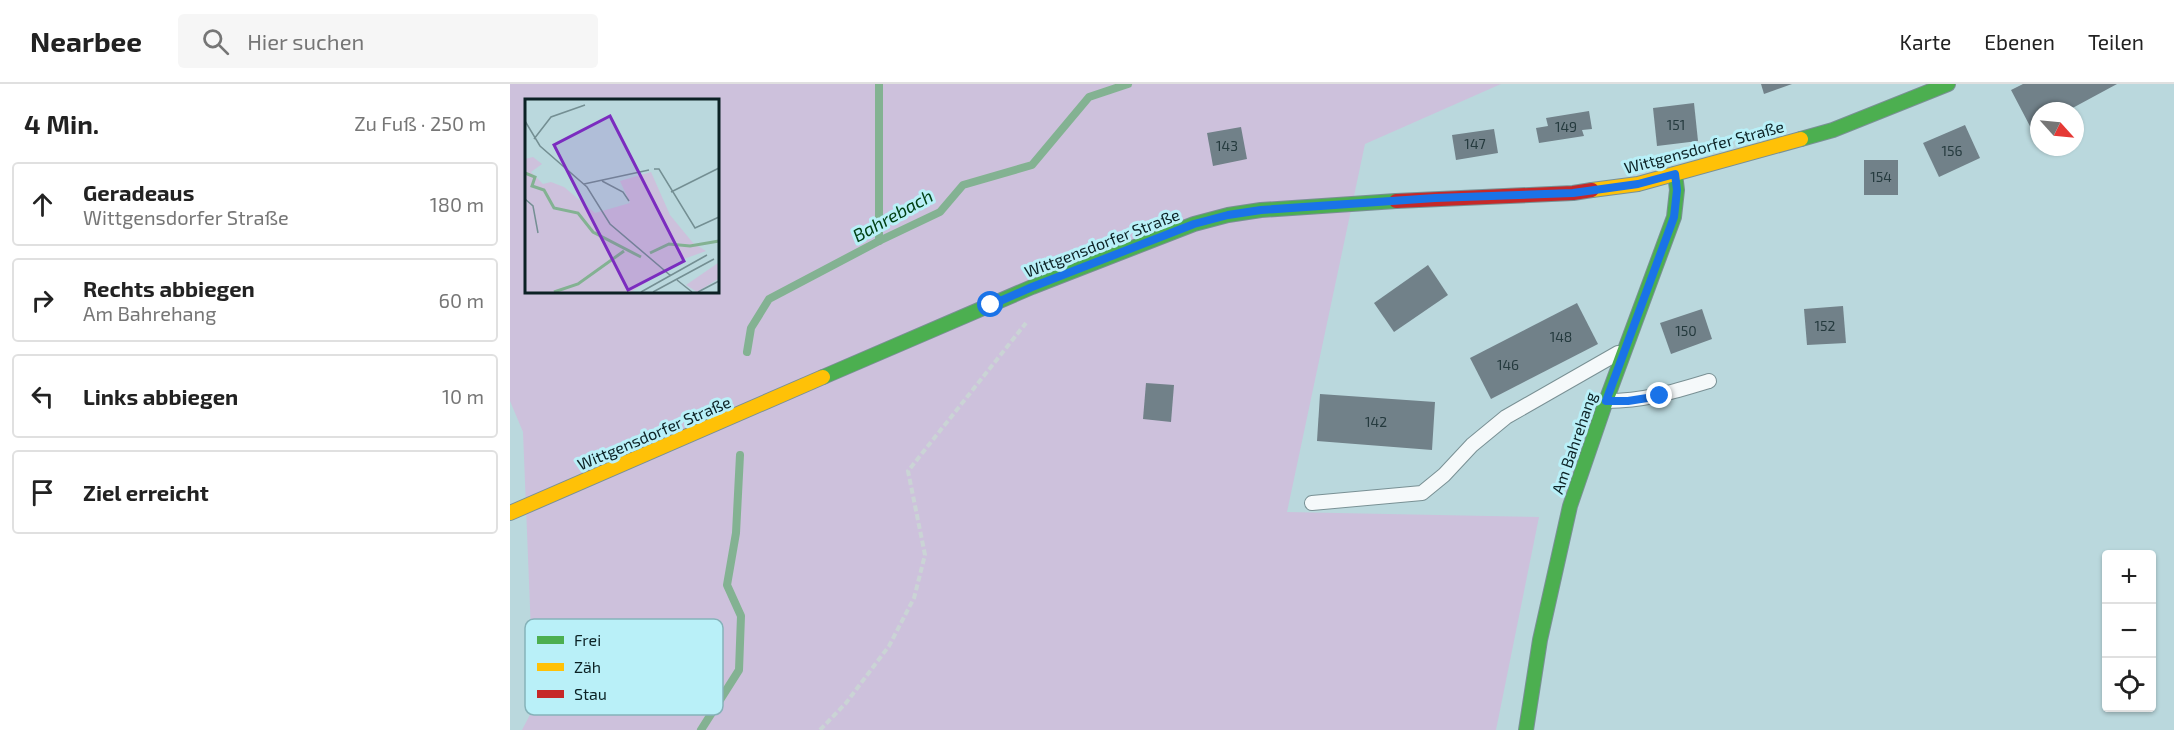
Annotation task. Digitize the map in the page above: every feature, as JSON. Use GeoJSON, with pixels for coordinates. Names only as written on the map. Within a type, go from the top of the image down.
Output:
{"type":"FeatureCollection","features":[{"type":"Feature","properties":{"kind":"street","name":"Wittgensdorfer Straße"},"geometry":{"type":"LineString","coordinates":[[510,513],[1032,287],[1194,224],[1228,215],[1261,210],[1435,198],[1573,193],[1638,184],[1833,130],[1948,84]]}},
{"type":"Feature","properties":{"kind":"street","name":"Am Bahrehang"},"geometry":{"type":"LineString","coordinates":[[1526,730],[1540,640],[1563,530],[1606,401],[1674,217],[1677,190],[1675,174]]}},
{"type":"Feature","properties":{"kind":"lane"},"geometry":{"type":"LineString","coordinates":[[1312,502],[1422,493],[1506,417],[1625,350]]}},
{"type":"Feature","properties":{"kind":"lane"},"geometry":{"type":"LineString","coordinates":[[1606,401],[1628,401],[1660,396],[1709,381]]}},
{"type":"Feature","properties":{"kind":"path"},"geometry":{"type":"LineString","coordinates":[[819,730],[846,702],[889,646],[914,598],[925,555],[908,471],[1027,321]]}},
{"type":"Feature","properties":{"kind":"shaded area"},"geometry":{"type":"Polygon","coordinates":[[[510,84],[1501,84],[1365,144],[1287,512],[1539,517],[1496,730],[522,730],[530,715],[723,715],[723,619],[530,619],[523,432],[510,401],[510,84]]]}},
{"type":"Feature","properties":{"kind":"building"},"geometry":{"type":"Polygon","coordinates":[[[1761,84],[1792,84],[1764,94],[1761,84]]]}},
{"type":"Feature","properties":{"kind":"building"},"geometry":{"type":"Polygon","coordinates":[[[2023,84],[2117,84],[2084,102],[2030,102],[2030,126],[2011,90],[2023,84]]]}},
{"type":"Feature","properties":{"kind":"building"},"geometry":{"type":"Polygon","coordinates":[[[1694,103],[1698,141],[1657,146],[1653,108],[1694,103]]]}},
{"type":"Feature","properties":{"kind":"building"},"geometry":{"type":"Polygon","coordinates":[[[1589,111],[1592,129],[1582,130],[1584,136],[1539,143],[1536,128],[1548,126],[1546,118],[1589,111]]]}},
{"type":"Feature","properties":{"kind":"building"},"geometry":{"type":"Polygon","coordinates":[[[1965,125],[1980,158],[1939,177],[1923,143],[1965,125]]]}},
{"type":"Feature","properties":{"kind":"building"},"geometry":{"type":"Polygon","coordinates":[[[1241,127],[1247,159],[1213,166],[1207,133],[1241,127]]]}},
{"type":"Feature","properties":{"kind":"building"},"geometry":{"type":"Polygon","coordinates":[[[1494,129],[1498,153],[1456,160],[1452,135],[1494,129]]]}},
{"type":"Feature","properties":{"kind":"building"},"geometry":{"type":"Polygon","coordinates":[[[1864,160],[1898,160],[1898,195],[1864,195],[1864,160]]]}},
{"type":"Feature","properties":{"kind":"building"},"geometry":{"type":"Polygon","coordinates":[[[1428,265],[1448,295],[1394,332],[1374,303],[1428,265]]]}},
{"type":"Feature","properties":{"kind":"building"},"geometry":{"type":"Polygon","coordinates":[[[1577,303],[1598,344],[1491,399],[1470,358],[1577,303]]]}},
{"type":"Feature","properties":{"kind":"building"},"geometry":{"type":"Polygon","coordinates":[[[1843,306],[1846,343],[1807,345],[1804,309],[1843,306]]]}},
{"type":"Feature","properties":{"kind":"building"},"geometry":{"type":"Polygon","coordinates":[[[1702,309],[1712,339],[1671,354],[1660,323],[1702,309]]]}},
{"type":"Feature","properties":{"kind":"building"},"geometry":{"type":"Polygon","coordinates":[[[1146,383],[1174,385],[1171,422],[1143,419],[1146,383]]]}},
{"type":"Feature","properties":{"kind":"building"},"geometry":{"type":"Polygon","coordinates":[[[1320,394],[1435,402],[1432,450],[1317,441],[1320,394]]]}},
{"type":"Feature","properties":{"kind":"waterway"},"geometry":{"type":"LineString","coordinates":[[879,84],[879,241]]}},
{"type":"Feature","properties":{"kind":"waterway","name":"Bahrebach"},"geometry":{"type":"LineString","coordinates":[[747,352],[751,328],[769,299],[879,241],[940,212],[963,185],[1032,165],[1089,97],[1128,84]]}},
{"type":"Feature","properties":{"kind":"waterway","name":"Bahrebach"},"geometry":{"type":"LineString","coordinates":[[723,695],[739,670],[741,616],[727,585],[736,533],[740,455]]}},
{"type":"Feature","properties":{"kind":"waterway","name":"Bahrebach"},"geometry":{"type":"LineString","coordinates":[[701,730],[710,715]]}},
{"type":"Feature","properties":{"kind":"traffic: fast"},"geometry":{"type":"LineString","coordinates":[[1801,139],[1833,130],[1948,84]]}},
{"type":"Feature","properties":{"kind":"traffic: fast"},"geometry":{"type":"LineString","coordinates":[[1526,730],[1540,640],[1570,506],[1674,217],[1677,190],[1675,174]]}},
{"type":"Feature","properties":{"kind":"traffic: fast"},"geometry":{"type":"LineString","coordinates":[[823,377],[1032,287],[1194,224],[1228,215],[1261,210],[1396,201]]}},
{"type":"Feature","properties":{"kind":"traffic: slow"},"geometry":{"type":"LineString","coordinates":[[1592,190],[1638,184],[1801,139]]}},
{"type":"Feature","properties":{"kind":"traffic: slow"},"geometry":{"type":"LineString","coordinates":[[510,513],[823,377]]}},
{"type":"Feature","properties":{"kind":"traffic: jam"},"geometry":{"type":"LineString","coordinates":[[1396,201],[1573,193],[1592,190]]}},
{"type":"Feature","properties":{"kind":"route"},"geometry":{"type":"LineString","coordinates":[[991,305],[1194,224],[1228,215],[1261,210],[1435,198],[1573,193],[1638,184],[1675,174],[1677,190],[1674,217],[1606,401],[1628,401],[1660,396]]}}]}
